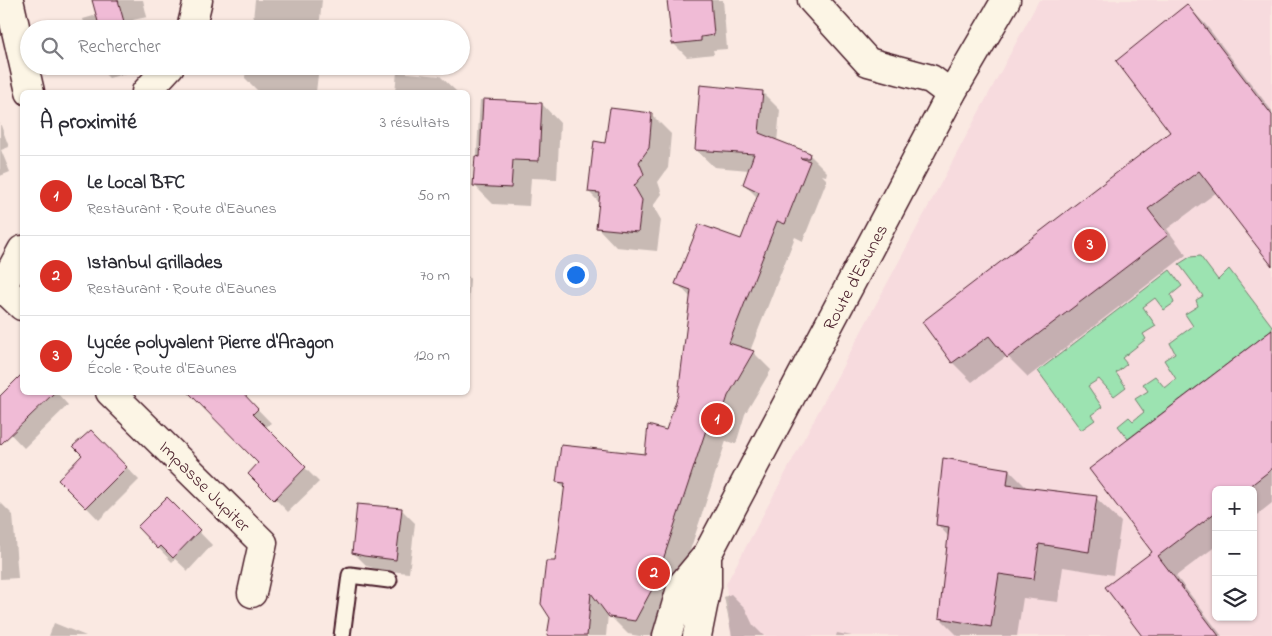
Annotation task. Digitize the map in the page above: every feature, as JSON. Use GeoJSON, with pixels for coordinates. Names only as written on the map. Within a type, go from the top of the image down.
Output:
{"type":"FeatureCollection","features":[{"type":"Feature","properties":{"kind":"main road"},"geometry":{"type":"LineString","coordinates":[[8,0],[8,41],[20,69]]}},
{"type":"Feature","properties":{"kind":"main road"},"geometry":{"type":"LineString","coordinates":[[193,20],[198,0]]}},
{"type":"Feature","properties":{"kind":"main road"},"geometry":{"type":"LineString","coordinates":[[812,0],[868,62],[931,79],[951,94]]}},
{"type":"Feature","properties":{"kind":"main road","name":"Route d'Eaunes"},"geometry":{"type":"LineString","coordinates":[[667,636],[682,586],[707,555],[951,94],[1006,0]]}},
{"type":"Feature","properties":{"kind":"main road"},"geometry":{"type":"LineString","coordinates":[[23,75],[29,90]]}},
{"type":"Feature","properties":{"kind":"main road"},"geometry":{"type":"LineString","coordinates":[[148,90],[162,75]]}},
{"type":"Feature","properties":{"kind":"main road"},"geometry":{"type":"LineString","coordinates":[[20,254],[1,289],[20,304]]}},
{"type":"Feature","properties":{"kind":"main road","name":"Impasse Jupiter"},"geometry":{"type":"LineString","coordinates":[[113,395],[263,543],[252,592]]}},
{"type":"Feature","properties":{"kind":"main road","name":"Route d'Eaunes"},"geometry":{"type":"LineString","coordinates":[[697,636],[707,586],[707,555]]}},
{"type":"Feature","properties":{"kind":"lane"},"geometry":{"type":"LineString","coordinates":[[342,636],[350,575],[389,580]]}},
{"type":"Feature","properties":{"kind":"shaded area"},"geometry":{"type":"Polygon","coordinates":[[[1039,0],[1272,0],[1272,636],[731,636],[726,584],[1039,0]]]}},
{"type":"Feature","properties":{"kind":"green space"},"geometry":{"type":"Polygon","coordinates":[[[1200,256],[1218,280],[1229,269],[1272,326],[1272,330],[1128,439],[1118,426],[1129,417],[1133,421],[1144,412],[1135,399],[1148,391],[1143,384],[1155,376],[1165,388],[1176,379],[1164,360],[1175,353],[1170,343],[1193,326],[1185,314],[1198,306],[1196,300],[1203,296],[1179,264],[1190,257],[1200,256]]]}},
{"type":"Feature","properties":{"kind":"green space"},"geometry":{"type":"Polygon","coordinates":[[[1170,270],[1182,286],[1171,295],[1174,303],[1164,310],[1155,298],[1143,307],[1156,326],[1143,334],[1146,339],[1122,358],[1127,364],[1116,373],[1126,387],[1114,396],[1099,379],[1088,386],[1102,407],[1091,415],[1095,420],[1081,430],[1038,371],[1170,270]]]}},
{"type":"Feature","properties":{"kind":"building"},"geometry":{"type":"Polygon","coordinates":[[[92,0],[118,0],[124,20],[98,20],[92,0]]]}},
{"type":"Feature","properties":{"kind":"building"},"geometry":{"type":"Polygon","coordinates":[[[667,0],[711,0],[714,35],[701,37],[701,41],[672,44],[667,0]]]}},
{"type":"Feature","properties":{"kind":"building"},"geometry":{"type":"Polygon","coordinates":[[[1187,4],[1272,115],[1272,266],[1199,171],[1148,209],[1168,235],[1007,358],[989,336],[952,363],[922,322],[1170,132],[1116,61],[1187,4]]]}},
{"type":"Feature","properties":{"kind":"building"},"geometry":{"type":"Polygon","coordinates":[[[700,85],[763,91],[759,133],[810,153],[809,158],[800,158],[810,161],[785,224],[777,221],[729,343],[754,351],[728,396],[718,427],[708,424],[661,566],[664,567],[635,621],[609,617],[591,593],[587,636],[547,636],[550,618],[541,604],[546,561],[555,561],[565,483],[556,482],[561,445],[645,454],[648,425],[666,430],[678,395],[691,290],[675,284],[699,224],[741,239],[759,192],[743,184],[754,154],[695,150],[700,85]]]}},
{"type":"Feature","properties":{"kind":"building"},"geometry":{"type":"Polygon","coordinates":[[[483,99],[542,103],[539,161],[513,160],[511,188],[473,186],[475,156],[480,157],[483,99]]]}},
{"type":"Feature","properties":{"kind":"building"},"geometry":{"type":"Polygon","coordinates":[[[610,108],[652,113],[649,148],[639,162],[644,174],[634,186],[642,200],[638,232],[596,228],[600,193],[588,192],[594,141],[605,143],[610,108]]]}},
{"type":"Feature","properties":{"kind":"building"},"geometry":{"type":"Polygon","coordinates":[[[1272,330],[1272,469],[1250,486],[1212,486],[1212,515],[1158,556],[1219,636],[1142,636],[1105,587],[1152,552],[1089,469],[1272,330]]]}},
{"type":"Feature","properties":{"kind":"building"},"geometry":{"type":"Polygon","coordinates":[[[20,376],[20,395],[52,395],[0,445],[0,396],[20,376]]]}},
{"type":"Feature","properties":{"kind":"building"},"geometry":{"type":"Polygon","coordinates":[[[191,395],[245,395],[258,409],[253,414],[306,467],[274,500],[248,474],[258,463],[191,395]]]}},
{"type":"Feature","properties":{"kind":"building"},"geometry":{"type":"Polygon","coordinates":[[[91,430],[127,467],[86,508],[58,480],[82,455],[73,446],[91,430]]]}},
{"type":"Feature","properties":{"kind":"building"},"geometry":{"type":"Polygon","coordinates":[[[943,458],[1009,469],[1007,485],[1097,496],[1089,552],[1039,544],[1034,579],[999,574],[991,627],[939,618],[949,527],[936,525],[943,458]]]}},
{"type":"Feature","properties":{"kind":"building"},"geometry":{"type":"Polygon","coordinates":[[[167,497],[200,530],[173,558],[161,546],[158,549],[137,527],[167,497]]]}},
{"type":"Feature","properties":{"kind":"building"},"geometry":{"type":"Polygon","coordinates":[[[357,504],[402,508],[396,560],[352,553],[357,504]]]}},
{"type":"Feature","properties":{"kind":"place","name":"Lycée polyvalent Pierre d'Aragon"},"geometry":{"type":"Point","coordinates":[1090,245]}},
{"type":"Feature","properties":{"kind":"place","name":"Le Local BFC"},"geometry":{"type":"Point","coordinates":[717,419]}},
{"type":"Feature","properties":{"kind":"place","name":"Istanbul Grillades"},"geometry":{"type":"Point","coordinates":[654,573]}}]}
